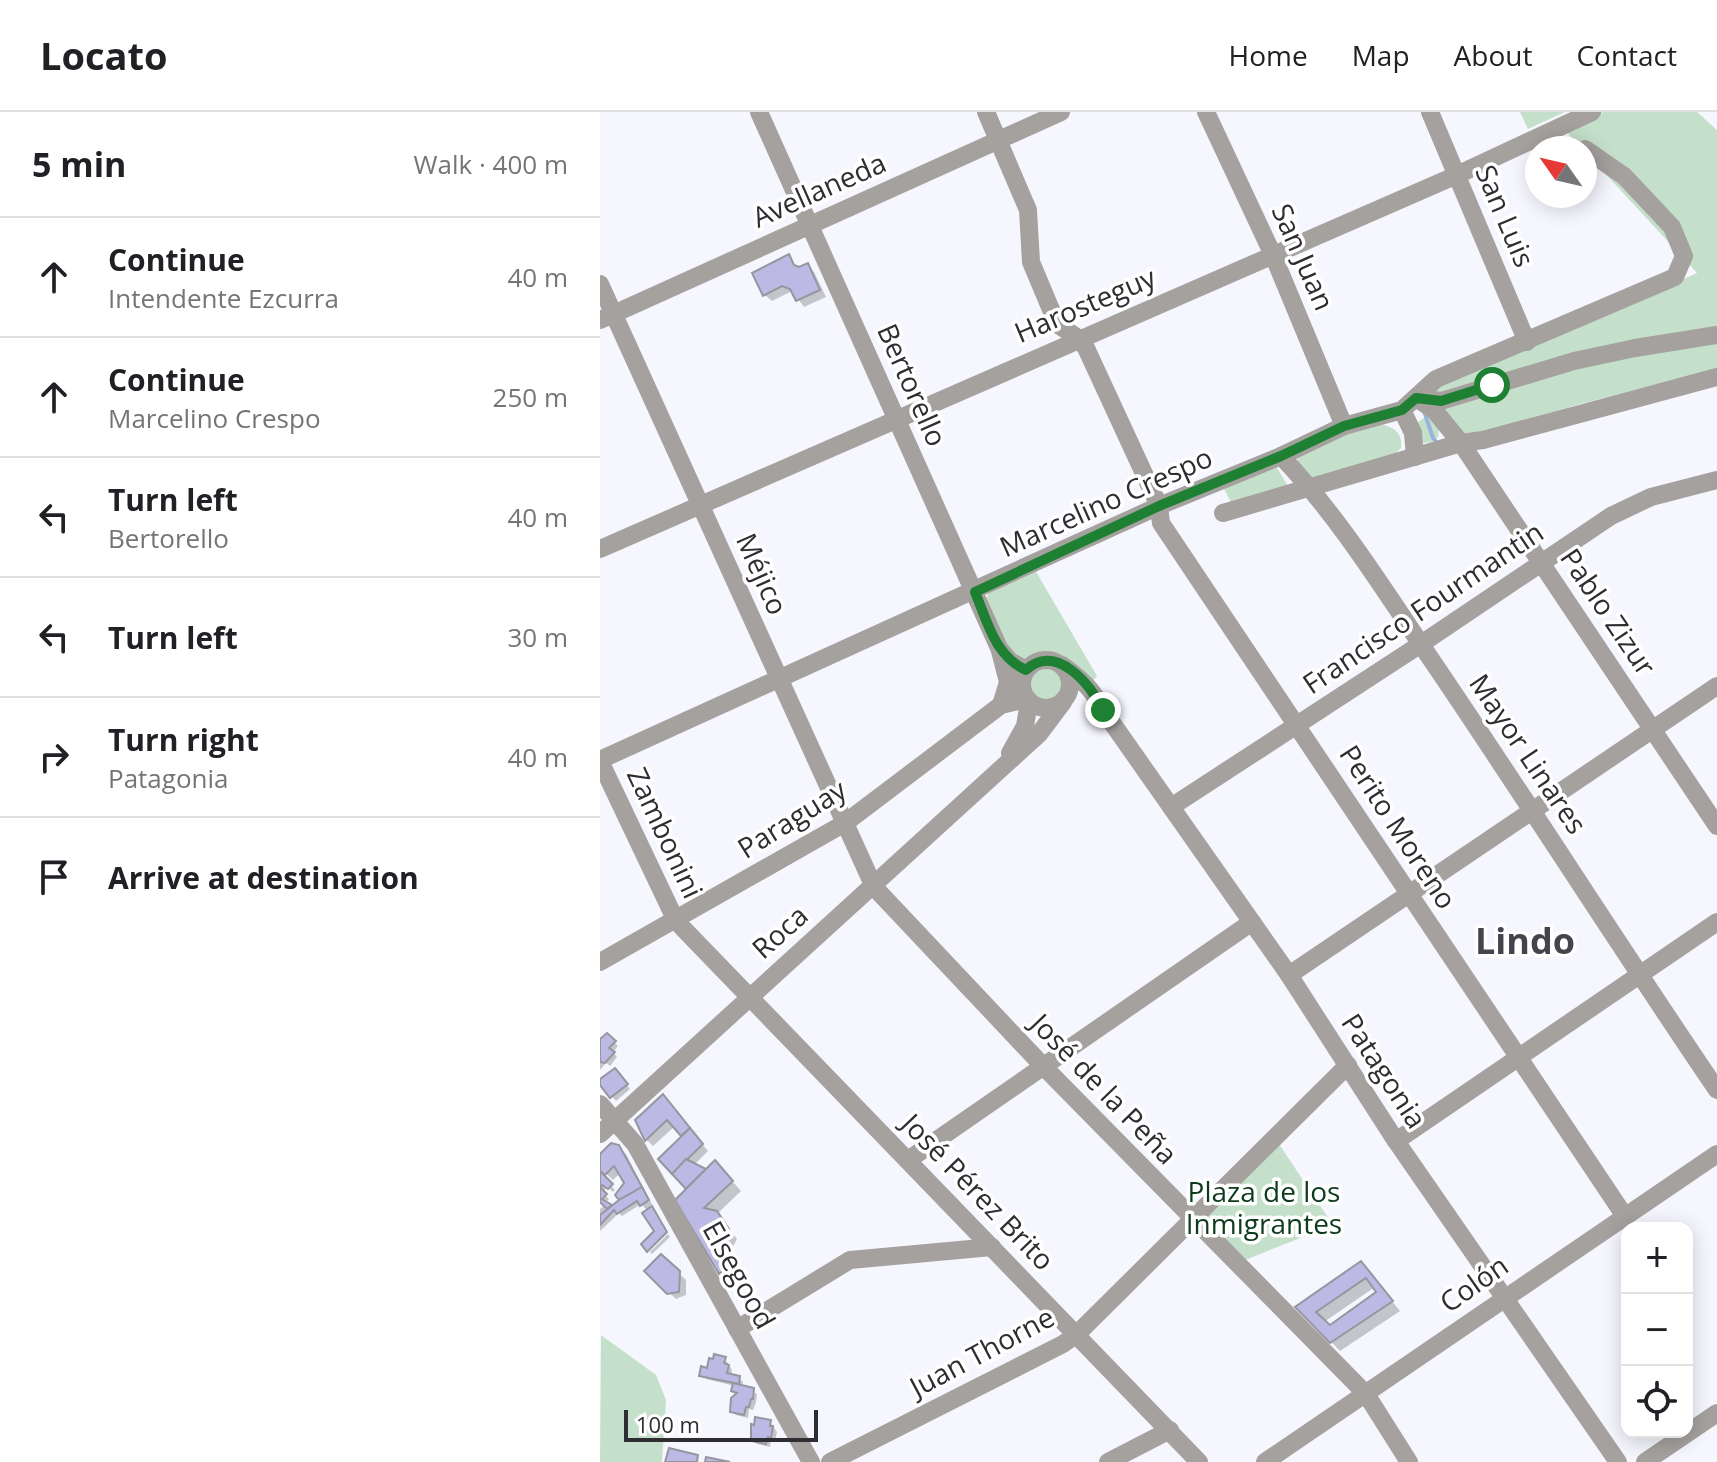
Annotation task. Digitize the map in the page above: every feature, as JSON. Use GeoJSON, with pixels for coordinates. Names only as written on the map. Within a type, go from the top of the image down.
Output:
{"type":"FeatureCollection","features":[{"type":"Feature","properties":{"kind":"street","name":"Bertorello"},"geometry":{"type":"LineString","coordinates":[[759,112],[999,648],[1010,661],[1026,670]]}},
{"type":"Feature","properties":{"kind":"street","name":"Perito Moreno"},"geometry":{"type":"LineString","coordinates":[[986,112],[1028,210],[1031,262],[1057,324],[1078,338],[1086,348],[1159,506],[1161,523],[1624,1215]]}},
{"type":"Feature","properties":{"kind":"street","name":"Avellaneda"},"geometry":{"type":"LineString","coordinates":[[607,317],[1061,112]]}},
{"type":"Feature","properties":{"kind":"street","name":"San Juan"},"geometry":{"type":"LineString","coordinates":[[1206,112],[1273,255],[1344,426]]}},
{"type":"Feature","properties":{"kind":"street","name":"San Luis"},"geometry":{"type":"LineString","coordinates":[[1430,112],[1527,342]]}},
{"type":"Feature","properties":{"kind":"street","name":"Harosteguy"},"geometry":{"type":"LineString","coordinates":[[600,549],[1457,175],[1592,112]]}},
{"type":"Feature","properties":{"kind":"street"},"geometry":{"type":"LineString","coordinates":[[1558,130],[1567,136]]}},
{"type":"Feature","properties":{"kind":"street","name":"Marcelino Crespo"},"geometry":{"type":"LineString","coordinates":[[600,760],[1159,506],[1281,456],[1344,426],[1409,404],[1436,379],[1675,277],[1684,256],[1672,227],[1624,176],[1597,157]]}},
{"type":"Feature","properties":{"kind":"street","name":"Méjico"},"geometry":{"type":"LineString","coordinates":[[600,284],[607,317],[700,505],[874,887]]}},
{"type":"Feature","properties":{"kind":"street"},"geometry":{"type":"LineString","coordinates":[[1415,457],[1409,404],[1441,401],[1574,361],[1717,335]]}},
{"type":"Feature","properties":{"kind":"street","name":"Marcelino Crespo"},"geometry":{"type":"LineString","coordinates":[[1223,513],[1461,443],[1483,440],[1717,377]]}},
{"type":"Feature","properties":{"kind":"street","name":"Pablo Zizur"},"geometry":{"type":"LineString","coordinates":[[1409,404],[1434,410],[1461,443],[1717,826]]}},
{"type":"Feature","properties":{"kind":"street","name":"Mayor Linares"},"geometry":{"type":"LineString","coordinates":[[1281,456],[1311,488],[1421,644],[1717,1090]]}},
{"type":"Feature","properties":{"kind":"street","name":"Francisco Fourmantin"},"geometry":{"type":"LineString","coordinates":[[1171,807],[1624,510],[1651,497],[1717,480]]}},
{"type":"Feature","properties":{"kind":"street"},"geometry":{"type":"LineString","coordinates":[[999,648],[1008,682],[1001,705]]}},
{"type":"Feature","properties":{"kind":"street"},"geometry":{"type":"LineString","coordinates":[[1039,660],[1055,661],[1062,665],[1070,679],[1071,687],[1065,700],[1039,734],[997,771],[1025,726],[1028,700],[1022,685],[1026,670],[1039,660]]}},
{"type":"Feature","properties":{"kind":"street","name":"Patagonia"},"geometry":{"type":"LineString","coordinates":[[1062,665],[1086,682],[1289,975],[1396,1141],[1618,1462]]}},
{"type":"Feature","properties":{"kind":"street"},"geometry":{"type":"LineString","coordinates":[[1289,975],[1717,686]]}},
{"type":"Feature","properties":{"kind":"street"},"geometry":{"type":"LineString","coordinates":[[1028,700],[1040,708],[1049,709],[1065,700],[1086,699],[1103,710]]}},
{"type":"Feature","properties":{"kind":"street","name":"Paraguay"},"geometry":{"type":"LineString","coordinates":[[600,962],[845,823],[1001,705],[1028,700]]}},
{"type":"Feature","properties":{"kind":"street","name":"Zambonini"},"geometry":{"type":"LineString","coordinates":[[600,760],[676,921],[749,997]]}},
{"type":"Feature","properties":{"kind":"street","name":"Roca"},"geometry":{"type":"LineString","coordinates":[[600,1134],[874,887],[997,771]]}},
{"type":"Feature","properties":{"kind":"street","name":"José de la Peña"},"geometry":{"type":"LineString","coordinates":[[874,887],[1191,1219],[1366,1394],[1409,1462]]}},
{"type":"Feature","properties":{"kind":"street"},"geometry":{"type":"LineString","coordinates":[[908,1160],[1252,922]]}},
{"type":"Feature","properties":{"kind":"street"},"geometry":{"type":"LineString","coordinates":[[1396,1141],[1717,922]]}},
{"type":"Feature","properties":{"kind":"street","name":"José Pérez Brito"},"geometry":{"type":"LineString","coordinates":[[749,997],[1199,1462]]}},
{"type":"Feature","properties":{"kind":"street","name":"Juan Thorne"},"geometry":{"type":"LineString","coordinates":[[830,1462],[1063,1344],[1077,1334],[1348,1065]]}},
{"type":"Feature","properties":{"kind":"street","name":"Elsegood"},"geometry":{"type":"LineString","coordinates":[[600,1104],[635,1144],[811,1462]]}},
{"type":"Feature","properties":{"kind":"street","name":"Colón"},"geometry":{"type":"LineString","coordinates":[[1265,1462],[1717,1154]]}},
{"type":"Feature","properties":{"kind":"street"},"geometry":{"type":"LineString","coordinates":[[737,1329],[850,1260],[992,1247]]}},
{"type":"Feature","properties":{"kind":"street"},"geometry":{"type":"LineString","coordinates":[[1645,1462],[1717,1413]]}},
{"type":"Feature","properties":{"kind":"street"},"geometry":{"type":"LineString","coordinates":[[1108,1462],[1170,1430]]}},
{"type":"Feature","properties":{"kind":"green space"},"geometry":{"type":"Polygon","coordinates":[[[1520,112],[1565,112],[1528,129],[1520,112]]]}},
{"type":"Feature","properties":{"kind":"green space"},"geometry":{"type":"Polygon","coordinates":[[[1603,112],[1697,112],[1717,130],[1717,330],[1437,394],[1434,389],[1438,384],[1697,273],[1597,165],[1597,136],[1570,136],[1564,129],[1603,112]]]}},
{"type":"Feature","properties":{"kind":"green space"},"geometry":{"type":"Polygon","coordinates":[[[1717,341],[1717,369],[1580,404],[1465,438],[1442,407],[1565,369],[1717,341]]]}},
{"type":"Feature","properties":{"kind":"green space"},"geometry":{"type":"Polygon","coordinates":[[[1424,418],[1432,419],[1439,429],[1438,437],[1423,443],[1418,422],[1424,418]]]}},
{"type":"Feature","properties":{"kind":"green space"},"geometry":{"type":"Polygon","coordinates":[[[1380,424],[1399,434],[1401,448],[1395,454],[1318,479],[1301,468],[1297,456],[1347,430],[1380,424]]]}},
{"type":"Feature","properties":{"kind":"green space"},"geometry":{"type":"Polygon","coordinates":[[[1276,466],[1288,486],[1233,506],[1223,487],[1276,466]]]}},
{"type":"Feature","properties":{"kind":"green space"},"geometry":{"type":"Polygon","coordinates":[[[1035,570],[1097,676],[1092,682],[1054,658],[1038,658],[1029,662],[1011,654],[986,599],[989,592],[1035,570]]]}},
{"type":"Feature","properties":{"kind":"green space"},"geometry":{"type":"Polygon","coordinates":[[[1045,666],[1057,671],[1062,683],[1057,695],[1045,700],[1033,695],[1028,683],[1033,671],[1045,666]]]}},
{"type":"Feature","properties":{"kind":"green space","name":"Plaza de los Inmigrantes"},"geometry":{"type":"Polygon","coordinates":[[[1277,1141],[1333,1225],[1240,1262],[1204,1225],[1203,1212],[1277,1141]]]}},
{"type":"Feature","properties":{"kind":"green space"},"geometry":{"type":"Polygon","coordinates":[[[601,1335],[656,1375],[666,1400],[662,1462],[600,1462],[601,1335]]]}},
{"type":"Feature","properties":{"kind":"building"},"geometry":{"type":"Polygon","coordinates":[[[789,254],[794,265],[799,267],[808,263],[820,290],[796,301],[790,289],[782,286],[763,296],[752,273],[789,254]]]}},
{"type":"Feature","properties":{"kind":"building"},"geometry":{"type":"Polygon","coordinates":[[[607,1033],[616,1041],[609,1048],[615,1052],[605,1063],[600,1062],[600,1039],[607,1033]]]}},
{"type":"Feature","properties":{"kind":"building"},"geometry":{"type":"Polygon","coordinates":[[[615,1068],[628,1084],[610,1098],[600,1085],[600,1079],[615,1068]]]}},
{"type":"Feature","properties":{"kind":"building"},"geometry":{"type":"Polygon","coordinates":[[[663,1094],[690,1128],[681,1136],[667,1120],[645,1141],[635,1120],[663,1094]]]}},
{"type":"Feature","properties":{"kind":"building"},"geometry":{"type":"Polygon","coordinates":[[[690,1128],[703,1144],[672,1174],[658,1159],[690,1128]]]}},
{"type":"Feature","properties":{"kind":"building"},"geometry":{"type":"Polygon","coordinates":[[[611,1143],[619,1145],[642,1187],[619,1200],[615,1195],[624,1183],[614,1166],[605,1175],[600,1171],[600,1154],[611,1143]]]}},
{"type":"Feature","properties":{"kind":"building"},"geometry":{"type":"Polygon","coordinates":[[[686,1159],[706,1169],[686,1189],[672,1174],[686,1159]]]}},
{"type":"Feature","properties":{"kind":"building"},"geometry":{"type":"Polygon","coordinates":[[[715,1160],[733,1181],[704,1208],[717,1211],[729,1229],[721,1243],[732,1265],[719,1274],[675,1200],[715,1160]]]}},
{"type":"Feature","properties":{"kind":"building"},"geometry":{"type":"Polygon","coordinates":[[[600,1171],[613,1184],[608,1189],[602,1185],[600,1187],[600,1171]]]}},
{"type":"Feature","properties":{"kind":"building"},"geometry":{"type":"Polygon","coordinates":[[[600,1187],[607,1194],[602,1199],[612,1205],[607,1209],[600,1202],[600,1187]]]}},
{"type":"Feature","properties":{"kind":"building"},"geometry":{"type":"Polygon","coordinates":[[[642,1187],[649,1200],[640,1206],[637,1201],[617,1214],[614,1210],[600,1225],[600,1215],[642,1187]]]}},
{"type":"Feature","properties":{"kind":"building"},"geometry":{"type":"Polygon","coordinates":[[[652,1206],[667,1232],[647,1252],[641,1244],[654,1231],[642,1213],[652,1206]]]}},
{"type":"Feature","properties":{"kind":"building"},"geometry":{"type":"Polygon","coordinates":[[[661,1254],[680,1271],[679,1292],[667,1294],[644,1271],[661,1254]]]}},
{"type":"Feature","properties":{"kind":"building"},"geometry":{"type":"Polygon","coordinates":[[[1361,1261],[1393,1301],[1330,1343],[1295,1307],[1361,1261]],[[1366,1278],[1316,1312],[1330,1325],[1376,1292],[1366,1278]]]}},
{"type":"Feature","properties":{"kind":"building"},"geometry":{"type":"Polygon","coordinates":[[[714,1354],[726,1357],[724,1363],[729,1365],[727,1373],[740,1376],[739,1384],[699,1376],[701,1366],[707,1368],[709,1358],[713,1359],[714,1354]]]}},
{"type":"Feature","properties":{"kind":"building"},"geometry":{"type":"Polygon","coordinates":[[[733,1383],[754,1388],[753,1399],[744,1415],[730,1412],[731,1398],[737,1393],[731,1391],[733,1383]]]}},
{"type":"Feature","properties":{"kind":"building"},"geometry":{"type":"Polygon","coordinates":[[[755,1417],[771,1420],[771,1438],[768,1437],[766,1444],[751,1441],[751,1424],[754,1425],[755,1417]]]}},
{"type":"Feature","properties":{"kind":"building"},"geometry":{"type":"Polygon","coordinates":[[[669,1448],[698,1455],[697,1462],[665,1462],[669,1448]]]}},
{"type":"Feature","properties":{"kind":"building"},"geometry":{"type":"Polygon","coordinates":[[[706,1457],[730,1462],[705,1462],[706,1457]]]}},
{"type":"Feature","properties":{"kind":"waterway"},"geometry":{"type":"LineString","coordinates":[[1424,411],[1437,443]]}},
{"type":"Feature","properties":{"kind":"district","name":"Lindo"},"geometry":{"type":"Point","coordinates":[1525,941]}},
{"type":"Feature","properties":{"kind":"route"},"geometry":{"type":"LineString","coordinates":[[1103,710],[1086,682],[1055,661],[1039,660],[1026,670],[1010,661],[999,648],[975,592],[1159,506],[1281,456],[1344,426],[1402,410],[1416,398],[1441,401],[1492,385]]}}]}
